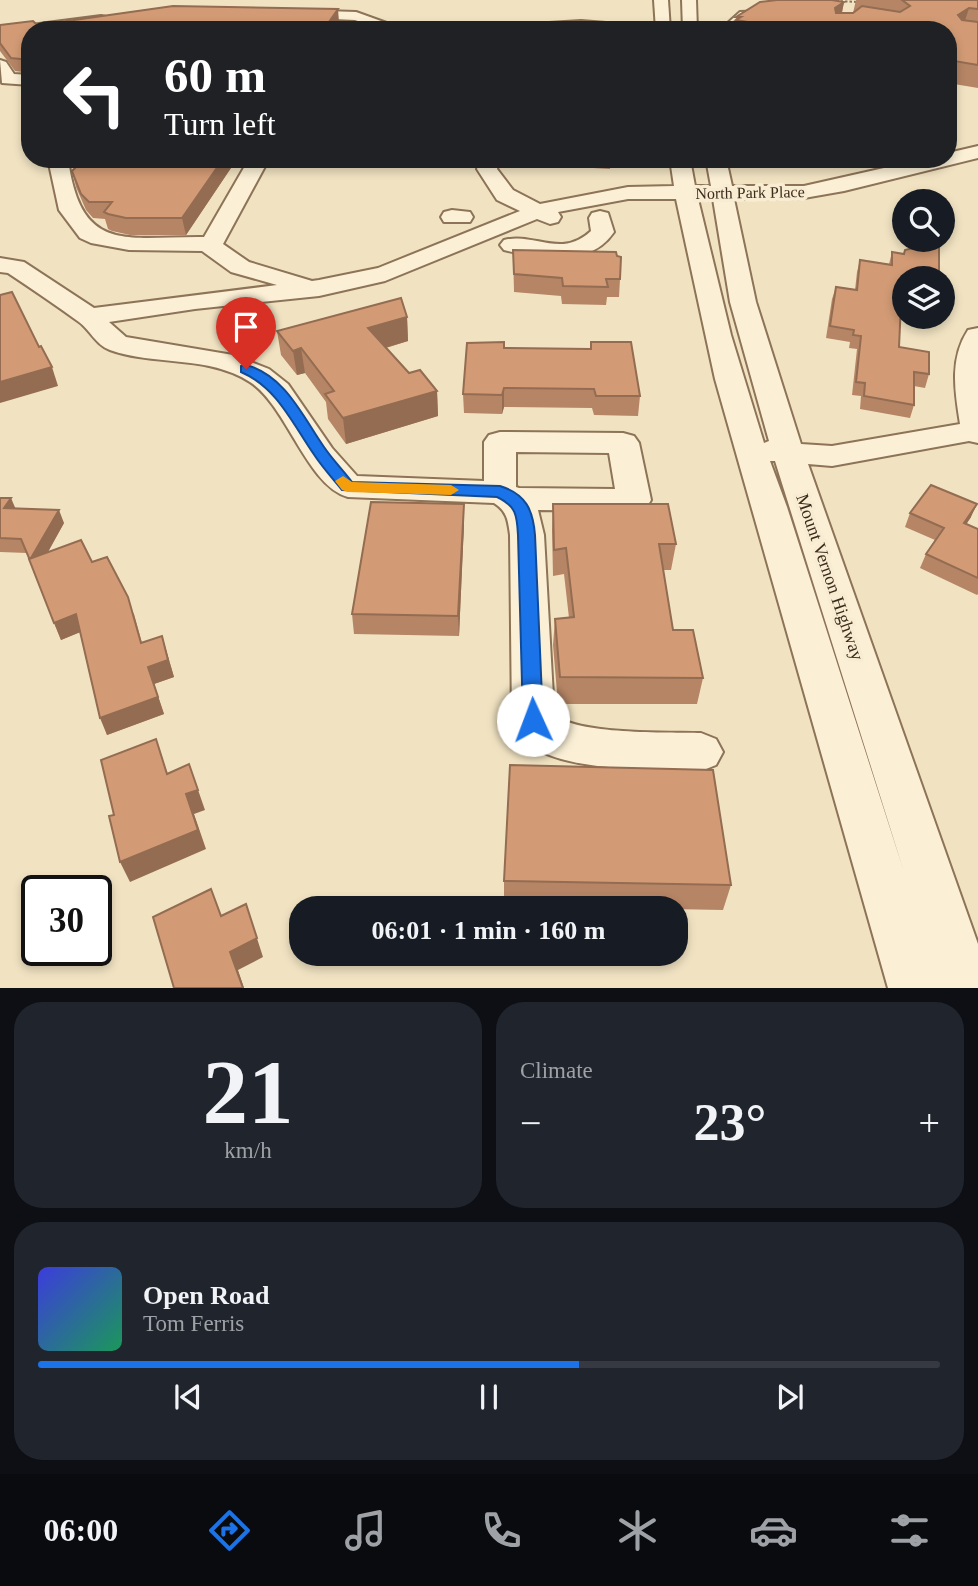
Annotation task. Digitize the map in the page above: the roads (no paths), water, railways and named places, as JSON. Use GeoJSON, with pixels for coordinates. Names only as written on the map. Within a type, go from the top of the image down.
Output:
{"type":"FeatureCollection","features":[{"type":"Feature","properties":{"kind":"street"},"geometry":{"type":"LineString","coordinates":[[661,0],[663,21]]}},
{"type":"Feature","properties":{"kind":"street"},"geometry":{"type":"LineString","coordinates":[[689,0],[690,21]]}},
{"type":"Feature","properties":{"kind":"street"},"geometry":{"type":"LineString","coordinates":[[281,14],[356,16],[371,21]]}},
{"type":"Feature","properties":{"kind":"street"},"geometry":{"type":"LineString","coordinates":[[738,21],[745,15],[765,15]]}},
{"type":"Feature","properties":{"kind":"street"},"geometry":{"type":"LineString","coordinates":[[93,21],[116,18]]}},
{"type":"Feature","properties":{"kind":"street"},"geometry":{"type":"LineString","coordinates":[[0,33],[21,30]]}},
{"type":"Feature","properties":{"kind":"street"},"geometry":{"type":"LineString","coordinates":[[0,65],[8,79],[21,80]]}},
{"type":"Feature","properties":{"kind":"street"},"geometry":{"type":"LineString","coordinates":[[957,142],[978,151]]}},
{"type":"Feature","properties":{"kind":"street","name":"North Park Place"},"geometry":{"type":"LineString","coordinates":[[957,157],[978,151]]}},
{"type":"Feature","properties":{"kind":"street"},"geometry":{"type":"LineString","coordinates":[[60,168],[67,202],[85,232],[105,242],[214,240],[243,236]]}},
{"type":"Feature","properties":{"kind":"street"},"geometry":{"type":"LineString","coordinates":[[262,168],[242,190],[210,246],[240,267],[348,296]]}},
{"type":"Feature","properties":{"kind":"street","name":"Mount Vernon Highway"},"geometry":{"type":"LineString","coordinates":[[682,168],[687,201],[769,452],[967,988]]}},
{"type":"Feature","properties":{"kind":"street","name":"Mount Vernon Highway"},"geometry":{"type":"LineString","coordinates":[[718,168],[769,452],[770,507],[915,988]]}},
{"type":"Feature","properties":{"kind":"street","name":"North Park Place"},"geometry":{"type":"LineString","coordinates":[[725,202],[804,192],[914,168]]}},
{"type":"Feature","properties":{"kind":"street","name":"North Park Place"},"geometry":{"type":"LineString","coordinates":[[914,189],[978,172]]}},
{"type":"Feature","properties":{"kind":"street"},"geometry":{"type":"LineString","coordinates":[[895,173],[906,189]]}},
{"type":"Feature","properties":{"kind":"street"},"geometry":{"type":"LineString","coordinates":[[492,186],[564,223]]}},
{"type":"Feature","properties":{"kind":"street"},"geometry":{"type":"LineString","coordinates":[[242,190],[268,191]]}},
{"type":"Feature","properties":{"kind":"street"},"geometry":{"type":"LineString","coordinates":[[94,321],[195,301],[319,288],[385,274],[538,211],[572,202],[628,193],[687,201]]}},
{"type":"Feature","properties":{"kind":"street","name":"North Park Place"},"geometry":{"type":"LineString","coordinates":[[687,201],[815,209],[892,194]]}},
{"type":"Feature","properties":{"kind":"street"},"geometry":{"type":"LineString","coordinates":[[94,321],[197,318],[283,310],[380,291],[457,268],[564,223],[687,201]]}},
{"type":"Feature","properties":{"kind":"street"},"geometry":{"type":"LineString","coordinates":[[512,245],[556,252],[580,248],[596,240],[603,232],[600,218]]}},
{"type":"Feature","properties":{"kind":"street"},"geometry":{"type":"LineString","coordinates":[[0,264],[15,267],[94,321],[108,339],[118,344],[233,363],[259,374],[278,390],[321,454],[348,486],[508,495],[525,512],[533,720],[545,733],[581,746],[701,752]]}},
{"type":"Feature","properties":{"kind":"street"},"geometry":{"type":"LineString","coordinates":[[769,452],[832,456],[885,444],[976,433],[968,377],[972,348],[978,336]]}}]}
